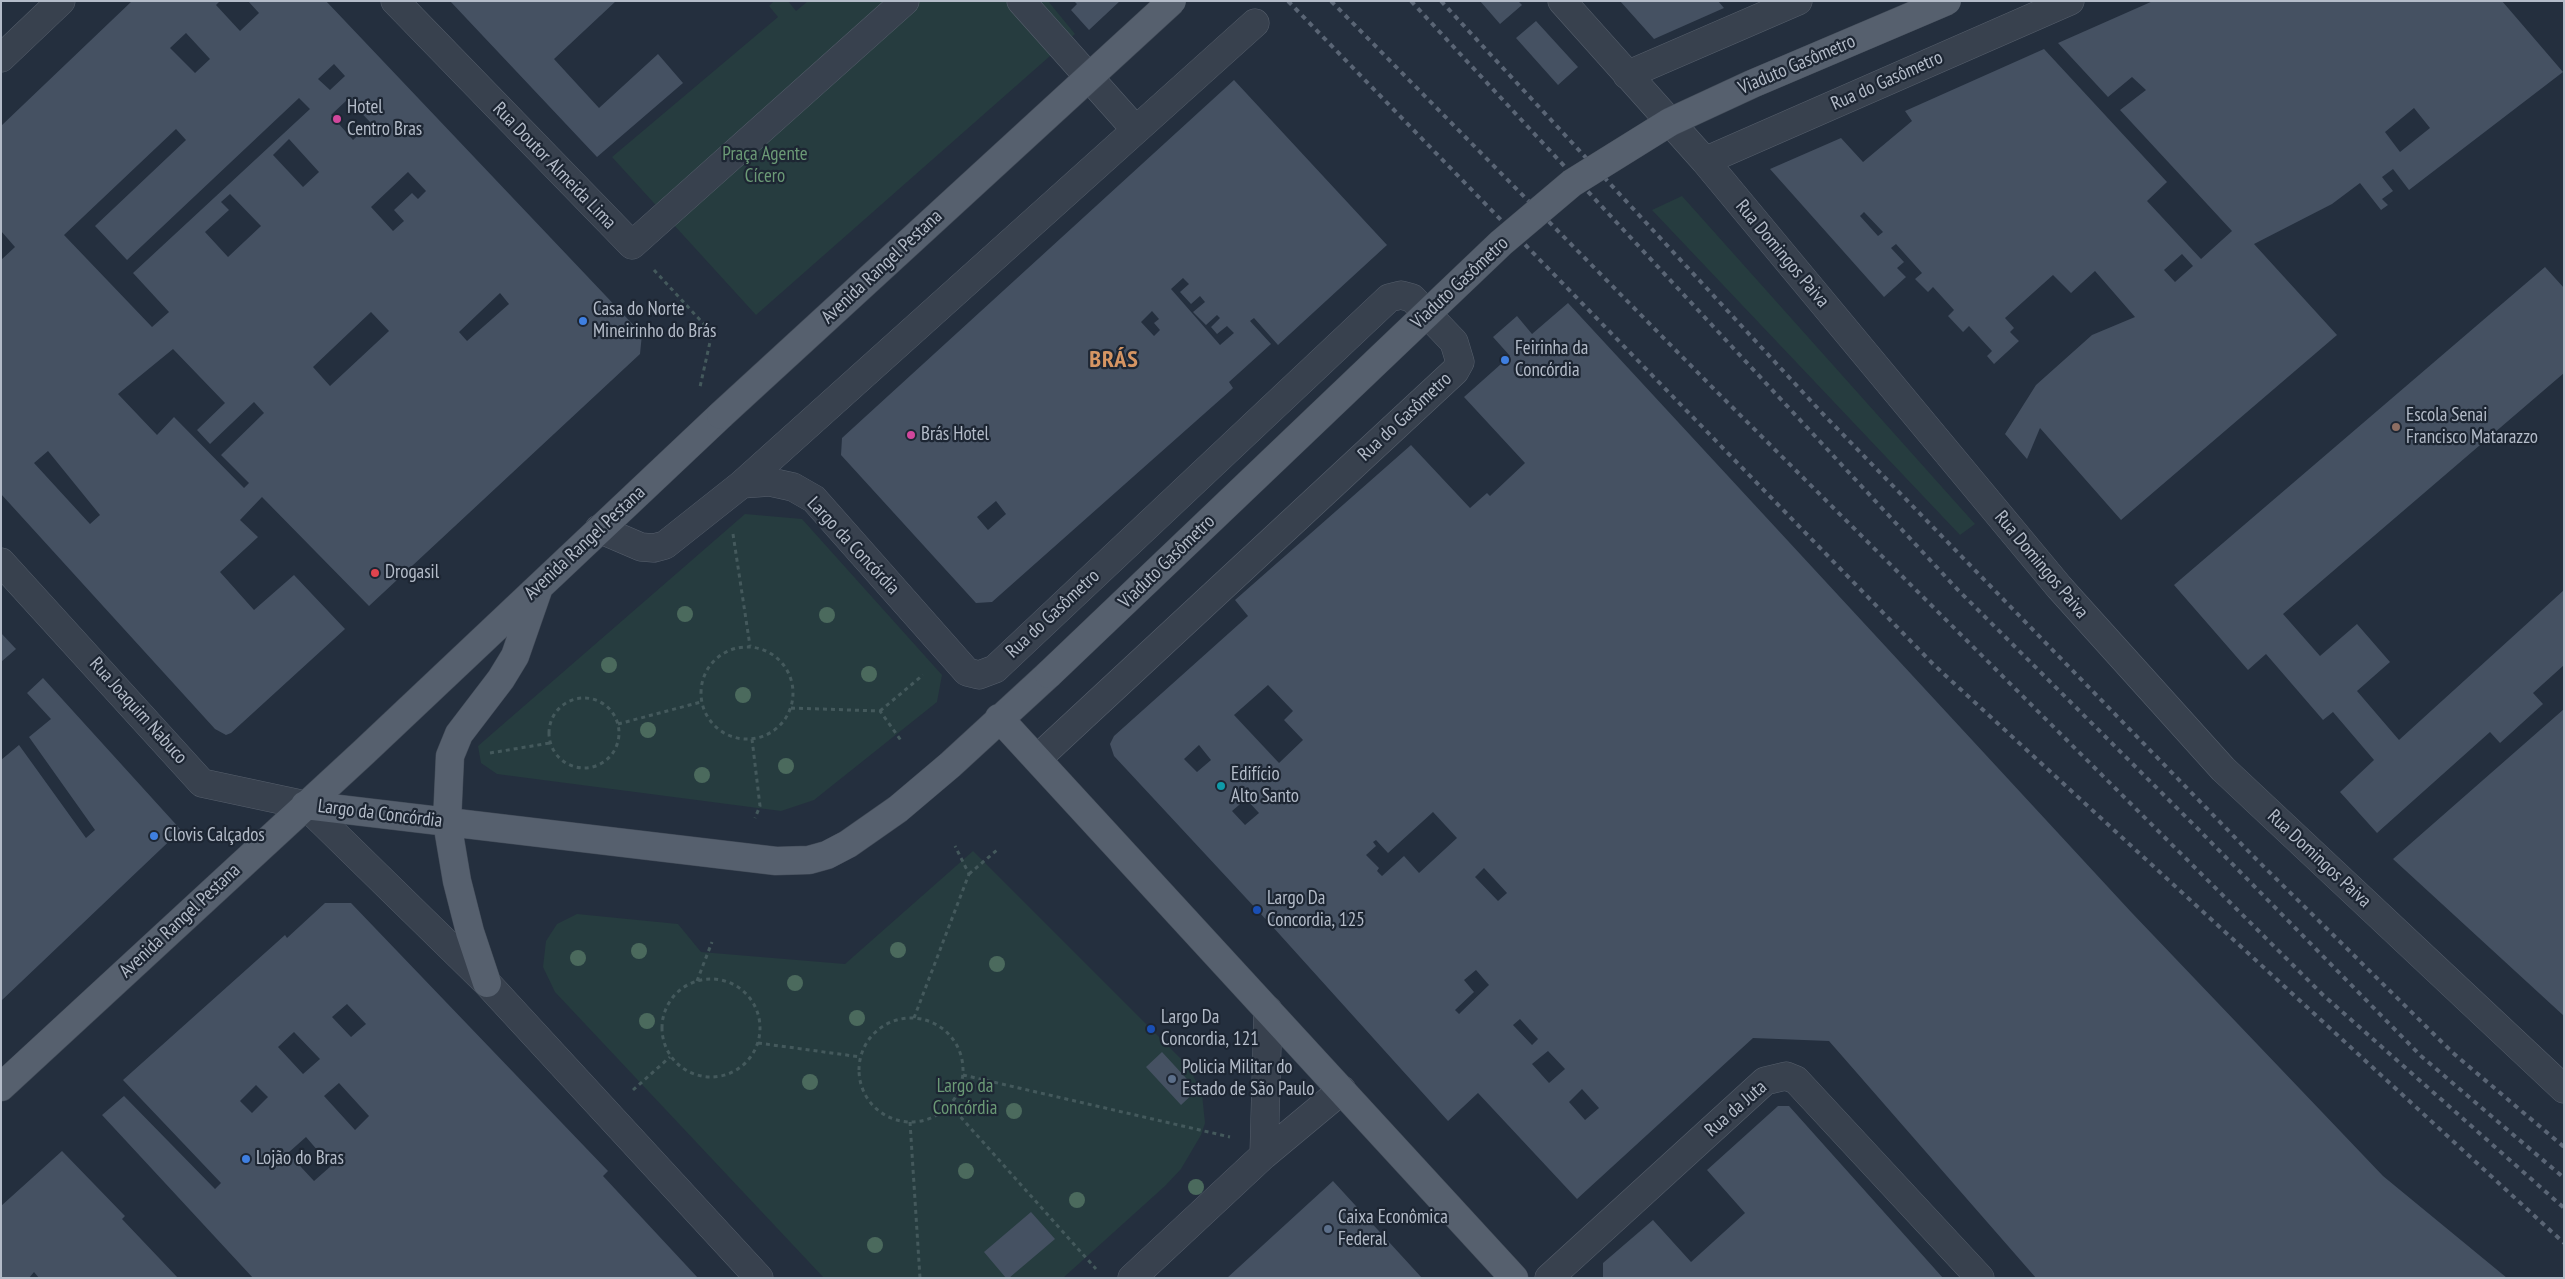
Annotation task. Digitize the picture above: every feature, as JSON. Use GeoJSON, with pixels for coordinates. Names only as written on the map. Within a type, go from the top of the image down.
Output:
{"type":"FeatureCollection","features":[{"type":"Feature","properties":{"kind":"main road","name":"Avenida Rangel Pestana"},"geometry":{"type":"LineString","coordinates":[[1,1086],[722,415],[1172,1]]}},
{"type":"Feature","properties":{"kind":"main road","name":"Viaduto Gasômetro"},"geometry":{"type":"LineString","coordinates":[[1049,674],[1501,243],[1572,183],[1670,122],[1752,84],[1947,1]]}},
{"type":"Feature","properties":{"kind":"main road"},"geometry":{"type":"LineString","coordinates":[[487,983],[456,881],[447,822],[450,756],[459,734],[502,679],[515,656],[539,586]]}},
{"type":"Feature","properties":{"kind":"main road","name":"Largo da Concórdia"},"geometry":{"type":"LineString","coordinates":[[305,805],[776,862],[809,860],[828,855],[848,844],[898,809],[950,765],[1049,674]]}},
{"type":"Feature","properties":{"kind":"main road"},"geometry":{"type":"LineString","coordinates":[[999,718],[1514,1278]]}},
{"type":"Feature","properties":{"kind":"street"},"geometry":{"type":"LineString","coordinates":[[1,58],[61,1]]}},
{"type":"Feature","properties":{"kind":"street","name":"Rua Doutor Almeida Lima"},"geometry":{"type":"LineString","coordinates":[[395,1],[632,246]]}},
{"type":"Feature","properties":{"kind":"street"},"geometry":{"type":"LineString","coordinates":[[632,246],[905,1]]}},
{"type":"Feature","properties":{"kind":"street"},"geometry":{"type":"LineString","coordinates":[[1021,1],[1136,130]]}},
{"type":"Feature","properties":{"kind":"street","name":"Rua Domingos Paiva"},"geometry":{"type":"LineString","coordinates":[[1562,1],[1705,161],[2059,588],[2223,769],[2564,1089]]}},
{"type":"Feature","properties":{"kind":"street"},"geometry":{"type":"LineString","coordinates":[[1627,75],[1798,1]]}},
{"type":"Feature","properties":{"kind":"street","name":"Rua do Gasômetro"},"geometry":{"type":"LineString","coordinates":[[1705,161],[2070,1]]}},
{"type":"Feature","properties":{"kind":"street"},"geometry":{"type":"LineString","coordinates":[[599,529],[641,547],[654,548],[665,545],[742,484],[1255,23]]}},
{"type":"Feature","properties":{"kind":"street","name":"Rua do Gasômetro"},"geometry":{"type":"LineString","coordinates":[[979,675],[995,670],[1389,298],[1402,295],[1412,298],[1454,342],[1460,362],[1455,371],[1037,759]]}},
{"type":"Feature","properties":{"kind":"street","name":"Largo da Concórdia"},"geometry":{"type":"LineString","coordinates":[[742,484],[770,482],[793,488],[814,499],[967,672],[979,675]]}},
{"type":"Feature","properties":{"kind":"street","name":"Rua Joaquim Nabuco"},"geometry":{"type":"LineString","coordinates":[[2,563],[202,783],[305,805]]}},
{"type":"Feature","properties":{"kind":"street","name":"Largo da Concórdia"},"geometry":{"type":"LineString","coordinates":[[305,805],[487,983],[760,1278]]}},
{"type":"Feature","properties":{"kind":"street"},"geometry":{"type":"LineString","coordinates":[[1264,1155],[1268,1010]]}},
{"type":"Feature","properties":{"kind":"street","name":"Rua da Juta"},"geometry":{"type":"LineString","coordinates":[[1549,1278],[1766,1081],[1786,1076],[1796,1080],[1980,1278]]}},
{"type":"Feature","properties":{"kind":"street"},"geometry":{"type":"LineString","coordinates":[[1132,1278],[1264,1155],[1342,1090]]}},
{"type":"Feature","properties":{"kind":"path","name":"Rua Doutor Almeida Lima"},"geometry":{"type":"LineString","coordinates":[[632,246],[712,333]]}},
{"type":"Feature","properties":{"kind":"path"},"geometry":{"type":"LineString","coordinates":[[733,528],[750,647]]}},
{"type":"Feature","properties":{"kind":"path"},"geometry":{"type":"LineString","coordinates":[[750,647],[764,650],[776,657],[786,667],[792,680],[794,694],[791,708],[785,720],[776,730],[752,739],[738,739],[725,734],[706,715],[701,702],[701,688],[704,675],[712,663],[722,654],[735,648],[750,647]]}},
{"type":"Feature","properties":{"kind":"path"},"geometry":{"type":"LineString","coordinates":[[791,708],[880,711],[926,672]]}},
{"type":"Feature","properties":{"kind":"path"},"geometry":{"type":"LineString","coordinates":[[586,698],[606,706],[618,724],[619,736],[617,746],[603,763],[593,767],[582,769],[572,767],[558,757],[550,743],[548,732],[553,716],[565,704],[575,699],[586,698]]}},
{"type":"Feature","properties":{"kind":"path"},"geometry":{"type":"LineString","coordinates":[[618,724],[701,702]]}},
{"type":"Feature","properties":{"kind":"path"},"geometry":{"type":"LineString","coordinates":[[880,711],[902,742]]}},
{"type":"Feature","properties":{"kind":"path"},"geometry":{"type":"LineString","coordinates":[[752,739],[760,806],[755,818]]}},
{"type":"Feature","properties":{"kind":"path"},"geometry":{"type":"LineString","coordinates":[[482,754],[550,743]]}},
{"type":"Feature","properties":{"kind":"path"},"geometry":{"type":"LineString","coordinates":[[955,846],[969,874]]}},
{"type":"Feature","properties":{"kind":"path"},"geometry":{"type":"LineString","coordinates":[[914,1018],[969,874],[997,850]]}},
{"type":"Feature","properties":{"kind":"path"},"geometry":{"type":"LineString","coordinates":[[697,981],[712,942]]}},
{"type":"Feature","properties":{"kind":"path"},"geometry":{"type":"LineString","coordinates":[[712,979],[727,981],[741,989],[752,1000],[758,1013],[761,1028],[758,1043],[751,1058],[740,1069],[726,1076],[710,1078],[695,1075],[680,1068],[670,1057],[663,1043],[661,1027],[664,1012],[672,998],[683,988],[697,981],[712,979]]}},
{"type":"Feature","properties":{"kind":"path"},"geometry":{"type":"LineString","coordinates":[[914,1018],[934,1024],[951,1036],[963,1061],[963,1074],[957,1096],[950,1105],[939,1114],[925,1120],[910,1122],[895,1120],[881,1112],[870,1101],[862,1087],[859,1072],[861,1057],[866,1043],[875,1033],[900,1019],[914,1018]]}},
{"type":"Feature","properties":{"kind":"path"},"geometry":{"type":"LineString","coordinates":[[758,1043],[861,1057]]}},
{"type":"Feature","properties":{"kind":"path"},"geometry":{"type":"LineString","coordinates":[[632,1092],[670,1057]]}},
{"type":"Feature","properties":{"kind":"path"},"geometry":{"type":"LineString","coordinates":[[963,1074],[1230,1137]]}},
{"type":"Feature","properties":{"kind":"path"},"geometry":{"type":"LineString","coordinates":[[950,1105],[1096,1269]]}},
{"type":"Feature","properties":{"kind":"path"},"geometry":{"type":"LineString","coordinates":[[910,1122],[920,1278]]}},
{"type":"Feature","properties":{"kind":"green space","name":"Praça Agente Cícero"},"geometry":{"type":"Polygon","coordinates":[[[774,1],[788,1],[796,11],[808,1],[1048,1],[1075,34],[756,315],[612,157],[778,17],[769,6],[774,1]]]}},
{"type":"Feature","properties":{"kind":"green space"},"geometry":{"type":"Polygon","coordinates":[[[1682,196],[1975,524],[1960,535],[1652,210],[1682,196]]]}},
{"type":"Feature","properties":{"kind":"green space"},"geometry":{"type":"Polygon","coordinates":[[[745,514],[802,519],[942,675],[937,702],[814,800],[781,811],[497,774],[481,763],[478,746],[745,514]]]}},
{"type":"Feature","properties":{"kind":"green space","name":"Largo da Concórdia"},"geometry":{"type":"Polygon","coordinates":[[[973,851],[1189,1067],[1202,1094],[1205,1123],[1201,1135],[1181,1169],[1165,1186],[1063,1278],[824,1278],[555,992],[543,967],[546,941],[557,924],[577,914],[678,924],[701,952],[845,964],[973,851]]]}},
{"type":"Feature","properties":{"kind":"building"},"geometry":{"type":"Polygon","coordinates":[[[132,1],[220,1],[216,5],[240,31],[259,13],[248,1],[326,1],[642,334],[640,354],[369,606],[262,497],[240,520],[258,537],[220,572],[254,610],[294,575],[345,629],[231,733],[226,735],[215,729],[1,494],[1,260],[15,247],[1,231],[1,126],[132,1]],[[186,33],[170,48],[195,73],[210,59],[186,33]],[[334,64],[318,79],[330,90],[345,76],[334,64]],[[299,98],[127,260],[95,226],[186,140],[176,129],[64,235],[152,327],[169,312],[133,273],[310,109],[299,98]],[[348,99],[331,115],[353,140],[371,123],[348,99]],[[289,139],[273,155],[303,187],[319,172],[289,139]],[[408,172],[371,207],[393,231],[404,221],[394,210],[412,193],[418,199],[426,191],[408,172]],[[230,194],[221,202],[229,210],[205,232],[228,257],[261,226],[230,194]],[[500,293],[459,332],[467,341],[509,304],[500,293]],[[371,312],[313,367],[330,386],[389,331],[371,312]],[[173,349],[118,394],[157,435],[174,417],[244,488],[249,483],[221,455],[264,413],[254,402],[210,444],[197,430],[225,403],[173,349]],[[48,451],[34,463],[90,524],[100,515],[48,451]]]}},
{"type":"Feature","properties":{"kind":"building"},"geometry":{"type":"Polygon","coordinates":[[[450,1],[616,1],[554,59],[599,108],[658,54],[683,83],[597,157],[450,1]]]}},
{"type":"Feature","properties":{"kind":"building"},"geometry":{"type":"Polygon","coordinates":[[[1074,1],[1120,1],[1089,30],[1071,10],[1077,4],[1074,1]]]}},
{"type":"Feature","properties":{"kind":"building"},"geometry":{"type":"Polygon","coordinates":[[[1480,1],[1518,1],[1522,5],[1500,24],[1480,1]]]}},
{"type":"Feature","properties":{"kind":"building"},"geometry":{"type":"Polygon","coordinates":[[[1620,1],[1718,1],[1724,8],[1654,39],[1620,1]]]}},
{"type":"Feature","properties":{"kind":"building"},"geometry":{"type":"Polygon","coordinates":[[[2153,1],[2502,1],[2563,72],[2409,190],[2393,169],[2382,177],[2393,191],[2382,199],[2388,205],[2381,210],[2360,183],[2332,204],[2254,244],[2337,335],[2121,520],[2040,428],[2027,459],[2005,434],[2036,385],[2092,335],[2135,317],[2095,271],[2071,293],[2053,275],[2005,318],[2014,328],[2010,332],[2019,341],[1994,364],[1987,356],[1992,351],[1969,326],[1963,332],[1948,316],[1954,310],[1933,287],[1928,292],[1915,279],[1922,273],[1896,244],[1891,248],[1904,262],[1897,268],[1906,277],[1884,297],[1770,169],[1841,138],[1863,162],[1912,121],[1905,111],[2044,49],[2167,182],[2147,201],[2201,259],[2232,231],[2120,110],[2146,90],[2132,77],[2108,97],[2058,43],[2153,1]],[[2414,108],[2385,132],[2400,152],[2430,128],[2414,108]],[[1864,212],[1860,216],[1878,236],[1883,232],[1864,212]],[[2182,254],[2164,270],[2175,282],[2193,266],[2182,254]]]}},
{"type":"Feature","properties":{"kind":"building"},"geometry":{"type":"Polygon","coordinates":[[[1536,21],[1578,67],[1558,85],[1516,38],[1536,21]]]}},
{"type":"Feature","properties":{"kind":"building"},"geometry":{"type":"Polygon","coordinates":[[[1234,80],[1387,245],[1278,345],[1254,318],[1250,321],[1271,344],[1229,382],[1233,388],[992,602],[976,603],[841,455],[842,438],[1234,80]],[[1183,278],[1171,289],[1220,345],[1234,333],[1227,326],[1217,334],[1211,327],[1220,318],[1217,315],[1206,325],[1193,312],[1205,302],[1200,296],[1191,304],[1180,292],[1189,284],[1183,278]],[[1152,311],[1141,322],[1154,336],[1160,330],[1154,323],[1159,319],[1152,311]],[[996,501],[977,517],[988,530],[1006,514],[996,501]]]}},
{"type":"Feature","properties":{"kind":"building"},"geometry":{"type":"Polygon","coordinates":[[[2545,267],[2564,288],[2564,373],[2283,614],[2320,656],[2357,624],[2390,662],[2357,691],[2399,740],[2564,590],[2564,665],[2533,693],[2543,704],[2500,743],[2490,732],[2377,833],[2340,792],[2374,760],[2333,712],[2323,720],[2266,654],[2248,670],[2174,585],[2545,267]]]}},
{"type":"Feature","properties":{"kind":"building"},"geometry":{"type":"Polygon","coordinates":[[[1568,303],[2132,913],[2383,1176],[2507,1278],[2036,1278],[1829,1041],[1753,1038],[1577,1199],[1478,1093],[1448,1121],[1272,926],[1114,756],[1110,744],[1114,736],[1248,616],[1235,600],[1411,445],[1470,508],[1487,493],[1490,496],[1525,463],[1464,397],[1510,356],[1493,337],[1517,316],[1532,334],[1568,303]],[[1268,685],[1234,715],[1279,763],[1303,740],[1284,720],[1293,711],[1268,685]],[[1199,745],[1184,759],[1197,772],[1211,760],[1199,745]],[[1246,799],[1232,811],[1245,825],[1259,813],[1246,799]],[[1433,812],[1388,853],[1376,840],[1373,842],[1376,846],[1366,855],[1379,868],[1377,871],[1382,876],[1404,856],[1419,873],[1457,838],[1433,812]],[[1484,868],[1475,877],[1498,901],[1507,893],[1484,868]],[[1476,970],[1464,980],[1474,992],[1455,1010],[1459,1014],[1489,985],[1476,970]],[[1520,1019],[1513,1025],[1532,1045],[1538,1039],[1520,1019]],[[1548,1051],[1532,1064],[1549,1083],[1565,1069],[1548,1051]],[[1582,1089],[1569,1102],[1585,1120],[1599,1108],[1582,1089]]]}},
{"type":"Feature","properties":{"kind":"building"},"geometry":{"type":"Polygon","coordinates":[[[1,633],[16,649],[1,662],[1,633]]]}},
{"type":"Feature","properties":{"kind":"building"},"geometry":{"type":"Polygon","coordinates":[[[43,678],[181,830],[1,1001],[1,760],[19,745],[86,838],[95,830],[29,737],[51,719],[27,693],[43,678]]]}},
{"type":"Feature","properties":{"kind":"building"},"geometry":{"type":"Polygon","coordinates":[[[2564,709],[2564,1016],[2393,859],[2564,709]]]}},
{"type":"Feature","properties":{"kind":"building"},"geometry":{"type":"Polygon","coordinates":[[[325,903],[351,903],[608,1171],[603,1176],[698,1278],[253,1278],[102,1115],[124,1096],[215,1189],[221,1183],[123,1080],[285,935],[287,938],[325,903]],[[347,1004],[332,1017],[351,1037],[366,1024],[347,1004]],[[294,1032],[278,1047],[303,1074],[320,1059],[294,1032]],[[339,1083],[324,1096],[355,1130],[369,1116],[339,1083]],[[256,1085],[240,1101],[252,1113],[268,1097],[256,1085]],[[306,1137],[288,1153],[314,1181],[331,1166],[306,1137]]]}},
{"type":"Feature","properties":{"kind":"building","name":"Policia Militar do Estado de São Paulo"},"geometry":{"type":"Polygon","coordinates":[[[1162,1052],[1197,1090],[1181,1105],[1146,1067],[1162,1052]]]}},
{"type":"Feature","properties":{"kind":"building"},"geometry":{"type":"Polygon","coordinates":[[[1778,1106],[1789,1106],[1943,1278],[1603,1278],[1603,1263],[1653,1220],[1691,1262],[1745,1213],[1707,1170],[1778,1106]]]}},
{"type":"Feature","properties":{"kind":"building"},"geometry":{"type":"Polygon","coordinates":[[[62,1151],[125,1216],[122,1219],[178,1278],[39,1278],[34,1272],[29,1278],[1,1278],[1,1206],[62,1151]]]}},
{"type":"Feature","properties":{"kind":"building","name":"Caixa Econômica Federal"},"geometry":{"type":"Polygon","coordinates":[[[1333,1181],[1422,1278],[1227,1278],[1333,1181]]]}},
{"type":"Feature","properties":{"kind":"building"},"geometry":{"type":"Polygon","coordinates":[[[1031,1212],[1055,1239],[1009,1278],[1006,1278],[984,1252],[1031,1212]]]}},
{"type":"Feature","properties":{"kind":"railway"},"geometry":{"type":"LineString","coordinates":[[1288,1],[1933,664],[2564,1243]]}},
{"type":"Feature","properties":{"kind":"railway"},"geometry":{"type":"LineString","coordinates":[[1331,1],[1713,388],[2322,994],[2564,1208]]}},
{"type":"Feature","properties":{"kind":"railway"},"geometry":{"type":"LineString","coordinates":[[1411,1],[1957,589],[2198,829],[2421,1056],[2564,1178]]}},
{"type":"Feature","properties":{"kind":"railway"},"geometry":{"type":"LineString","coordinates":[[1441,1],[1823,414],[2253,856],[2453,1053],[2564,1147]]}},
{"type":"Feature","properties":{"kind":"place","name":"Hotel Centro Bras"},"geometry":{"type":"Point","coordinates":[337,119]}},
{"type":"Feature","properties":{"kind":"place","name":"Casa do Norte Mineirinho do Brás"},"geometry":{"type":"Point","coordinates":[583,321]}},
{"type":"Feature","properties":{"kind":"place","name":"Feirinha da Concórdia"},"geometry":{"type":"Point","coordinates":[1505,360]}},
{"type":"Feature","properties":{"kind":"place","name":"Escola Senai Francisco Matarazzo"},"geometry":{"type":"Point","coordinates":[2396,427]}},
{"type":"Feature","properties":{"kind":"place","name":"Brás Hotel"},"geometry":{"type":"Point","coordinates":[911,435]}},
{"type":"Feature","properties":{"kind":"place","name":"Drogasil"},"geometry":{"type":"Point","coordinates":[375,573]}},
{"type":"Feature","properties":{"kind":"place","name":"Edifício Alto Santo"},"geometry":{"type":"Point","coordinates":[1221,786]}},
{"type":"Feature","properties":{"kind":"place","name":"Clovis Calçados"},"geometry":{"type":"Point","coordinates":[154,836]}},
{"type":"Feature","properties":{"kind":"place","name":"Largo Da Concordia, 125"},"geometry":{"type":"Point","coordinates":[1257,910]}},
{"type":"Feature","properties":{"kind":"place","name":"Largo Da Concordia, 121"},"geometry":{"type":"Point","coordinates":[1151,1029]}},
{"type":"Feature","properties":{"kind":"place","name":"Policia Militar do Estado de São Paulo"},"geometry":{"type":"Point","coordinates":[1172,1079]}},
{"type":"Feature","properties":{"kind":"place","name":"Lojão do Bras"},"geometry":{"type":"Point","coordinates":[246,1159]}},
{"type":"Feature","properties":{"kind":"place","name":"Caixa Econômica Federal"},"geometry":{"type":"Point","coordinates":[1328,1229]}},
{"type":"Feature","properties":{"kind":"district","name":"BRÁS"},"geometry":{"type":"Point","coordinates":[1114,360]}}]}
